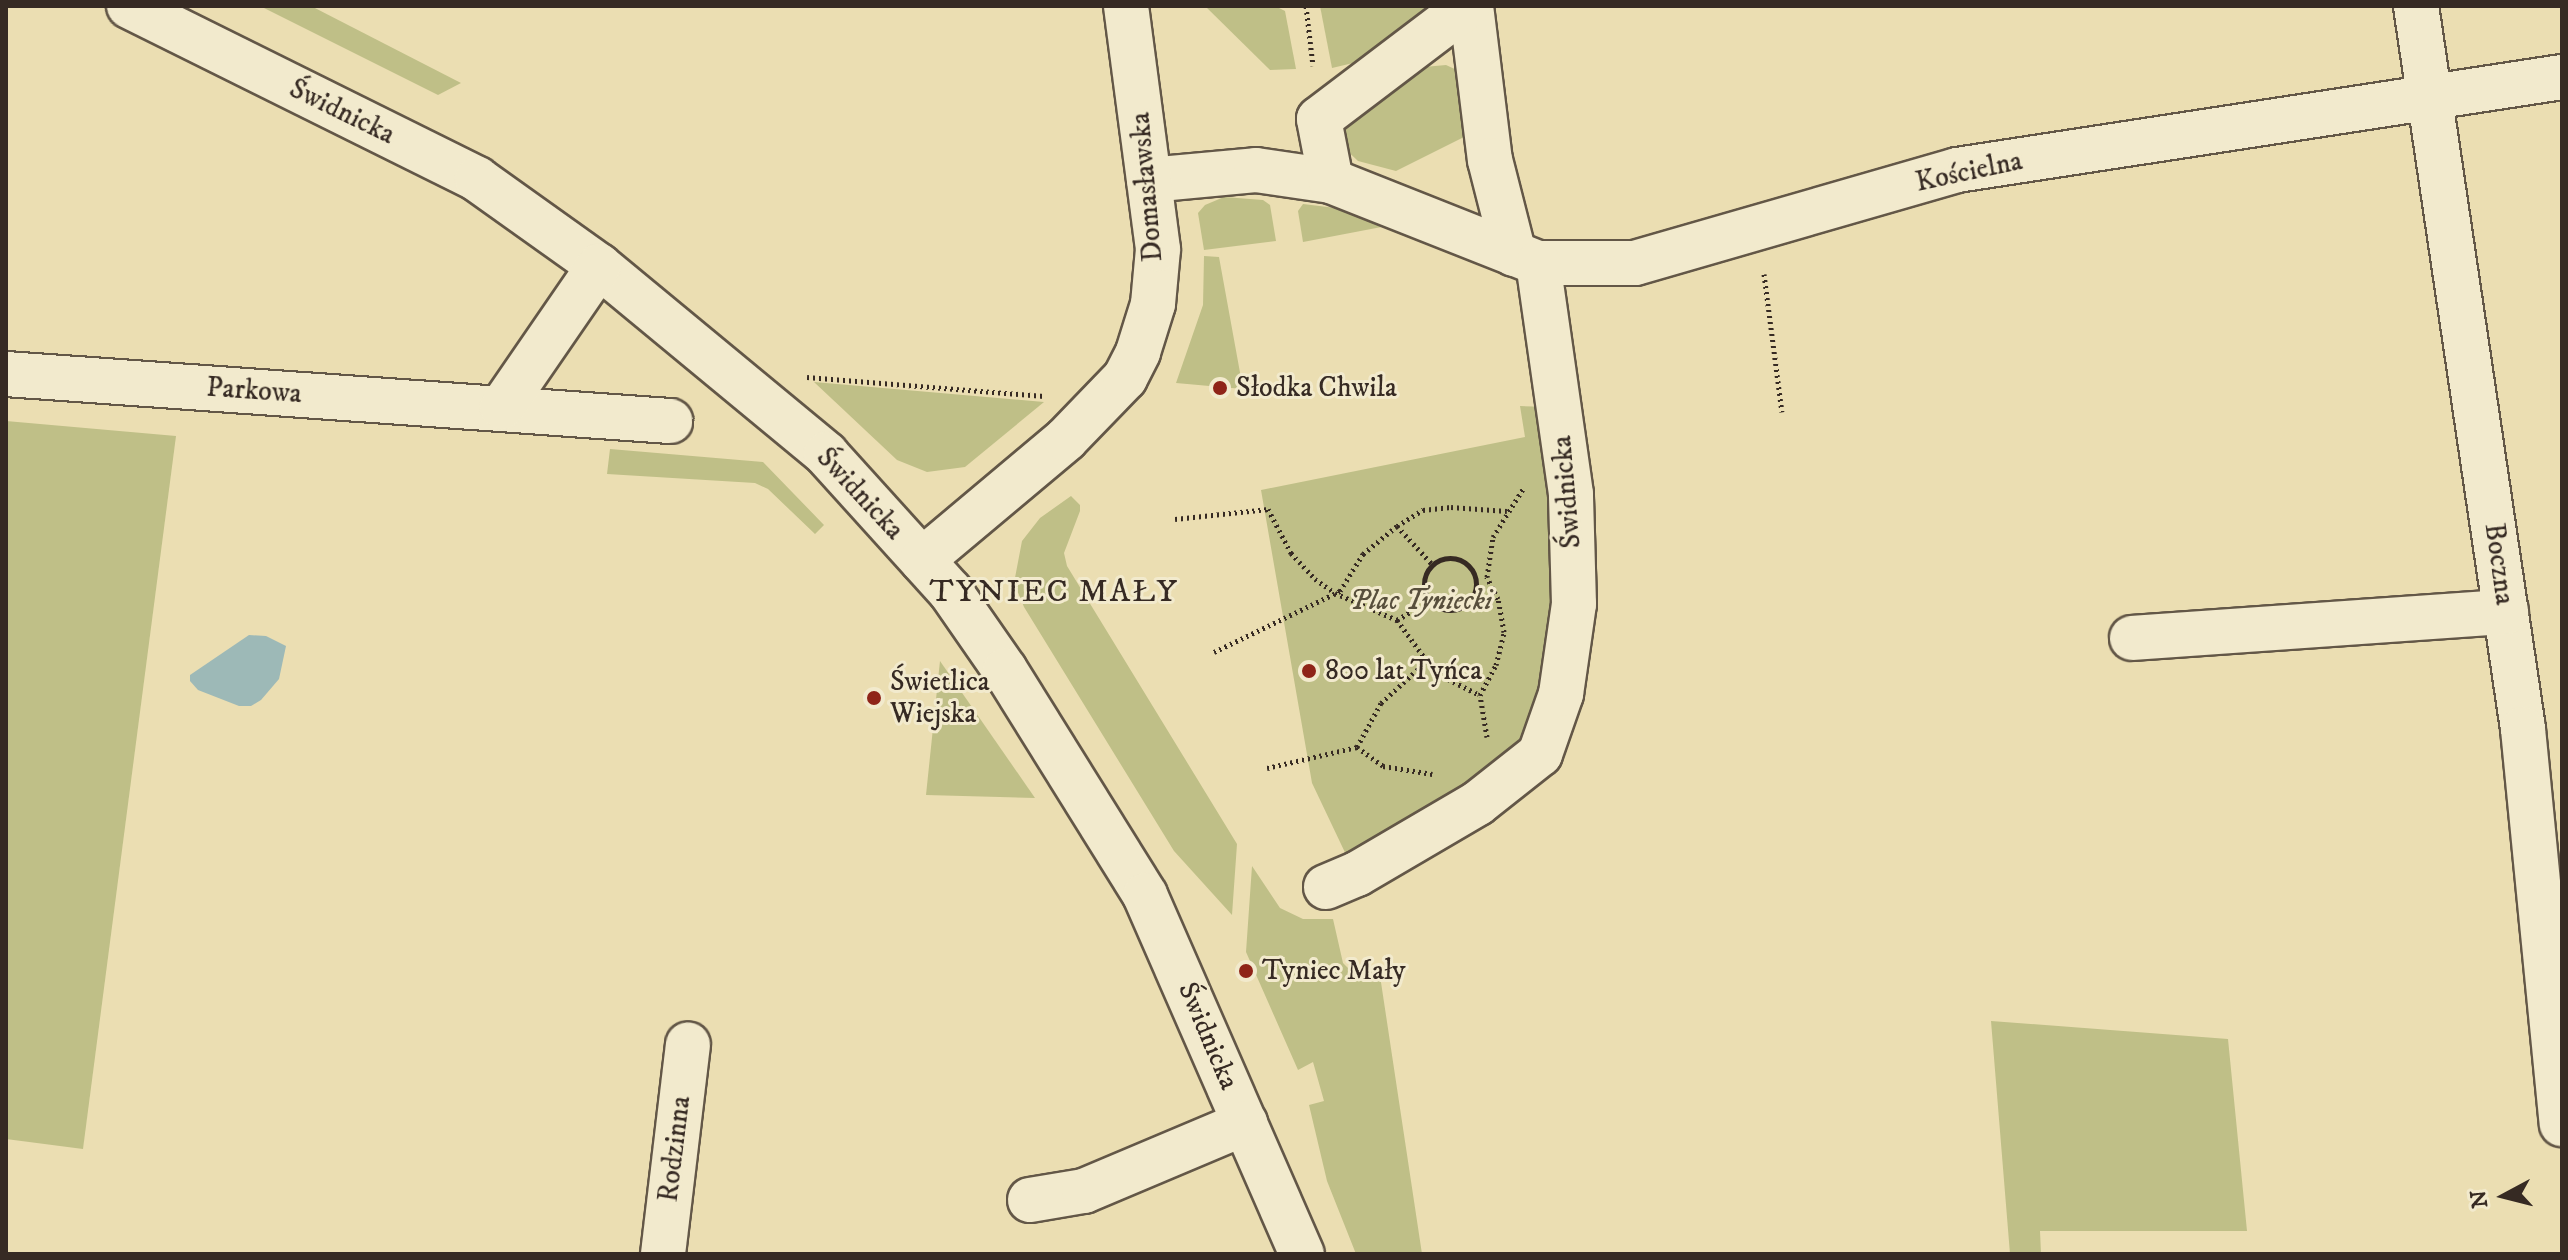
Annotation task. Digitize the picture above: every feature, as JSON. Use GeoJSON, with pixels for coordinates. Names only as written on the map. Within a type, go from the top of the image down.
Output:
{"type":"FeatureCollection","features":[{"type":"Feature","properties":{"kind":"street","name":"Świdnicka"},"geometry":{"type":"LineString","coordinates":[[129,6],[477,179],[599,266],[826,454],[950,591],[993,652],[1145,895],[1302,1254]]}},
{"type":"Feature","properties":{"kind":"street","name":"Domasławska"},"geometry":{"type":"LineString","coordinates":[[922,560],[1066,439],[1125,378],[1138,352],[1153,304],[1158,249],[1126,6]]}},
{"type":"Feature","properties":{"kind":"street"},"geometry":{"type":"LineString","coordinates":[[1331,181],[1319,119],[1469,6],[1490,160],[1526,258]]}},
{"type":"Feature","properties":{"kind":"street","name":"Boczna"},"geometry":{"type":"LineString","coordinates":[[2416,6],[2552,899],[2562,1124]]}},
{"type":"Feature","properties":{"kind":"street","name":"Kościelna"},"geometry":{"type":"LineString","coordinates":[[1149,180],[1256,170],[1331,181],[1526,258],[1635,263],[1957,170],[2562,77]]}},
{"type":"Feature","properties":{"kind":"street","name":"Świdnicka"},"geometry":{"type":"LineString","coordinates":[[1326,887],[1384,858],[1478,803],[1540,754],[1561,694],[1574,604],[1571,494],[1564,439],[1526,258]]}},
{"type":"Feature","properties":{"kind":"street"},"geometry":{"type":"LineString","coordinates":[[502,407],[599,266]]}},
{"type":"Feature","properties":{"kind":"street","name":"Parkowa"},"geometry":{"type":"LineString","coordinates":[[6,374],[670,421]]}},
{"type":"Feature","properties":{"kind":"street"},"geometry":{"type":"LineString","coordinates":[[2132,638],[2506,612]]}},
{"type":"Feature","properties":{"kind":"street","name":"Rodzinna"},"geometry":{"type":"LineString","coordinates":[[663,1254],[688,1044]]}},
{"type":"Feature","properties":{"kind":"street"},"geometry":{"type":"LineString","coordinates":[[1030,1200],[1084,1191],[1245,1123]]}},
{"type":"Feature","properties":{"kind":"path"},"geometry":{"type":"LineString","coordinates":[[1754,230],[1764,273],[1782,412]]}},
{"type":"Feature","properties":{"kind":"path"},"geometry":{"type":"LineString","coordinates":[[798,376],[1045,396]]}},
{"type":"Feature","properties":{"kind":"path"},"geometry":{"type":"LineString","coordinates":[[1502,784],[1489,746],[1480,695],[1496,665],[1504,632],[1498,599],[1487,577],[1493,537],[1507,511],[1564,439]]}},
{"type":"Feature","properties":{"kind":"path"},"geometry":{"type":"LineString","coordinates":[[1214,652],[1340,591],[1363,554],[1397,526],[1423,510],[1451,507],[1507,511]]}},
{"type":"Feature","properties":{"kind":"path"},"geometry":{"type":"LineString","coordinates":[[1175,519],[1268,509],[1291,553],[1315,579],[1335,593],[1397,620],[1427,661],[1448,679],[1480,695]]}},
{"type":"Feature","properties":{"kind":"path"},"geometry":{"type":"LineString","coordinates":[[1397,526],[1432,564]]}},
{"type":"Feature","properties":{"kind":"path"},"geometry":{"type":"LineString","coordinates":[[1445,558],[1458,559],[1470,568],[1476,581],[1474,595],[1465,606],[1453,611],[1440,609],[1429,601],[1423,590],[1425,576],[1432,564],[1445,558]]}},
{"type":"Feature","properties":{"kind":"path"},"geometry":{"type":"LineString","coordinates":[[1476,581],[1487,577]]}},
{"type":"Feature","properties":{"kind":"path"},"geometry":{"type":"LineString","coordinates":[[1397,620],[1429,601]]}},
{"type":"Feature","properties":{"kind":"path"},"geometry":{"type":"LineString","coordinates":[[1267,768],[1357,747],[1381,703],[1427,661]]}},
{"type":"Feature","properties":{"kind":"path"},"geometry":{"type":"LineString","coordinates":[[1357,747],[1383,766],[1436,774]]}},
{"type":"Feature","properties":{"kind":"green space"},"geometry":{"type":"Polygon","coordinates":[[[260,6],[311,6],[461,83],[438,95],[260,6]]]}},
{"type":"Feature","properties":{"kind":"green space"},"geometry":{"type":"Polygon","coordinates":[[[1205,6],[1275,6],[1285,11],[1296,69],[1270,70],[1205,6]]]}},
{"type":"Feature","properties":{"kind":"green space"},"geometry":{"type":"Polygon","coordinates":[[[1320,6],[1425,6],[1423,13],[1370,59],[1332,68],[1320,6]]]}},
{"type":"Feature","properties":{"kind":"green space"},"geometry":{"type":"Polygon","coordinates":[[[1446,65],[1472,77],[1466,136],[1396,171],[1358,161],[1341,145],[1342,118],[1424,67],[1446,65]]]}},
{"type":"Feature","properties":{"kind":"green space"},"geometry":{"type":"Polygon","coordinates":[[[1224,197],[1263,200],[1270,205],[1276,241],[1204,250],[1198,213],[1205,205],[1224,197]]]}},
{"type":"Feature","properties":{"kind":"green space"},"geometry":{"type":"Polygon","coordinates":[[[1303,204],[1368,212],[1392,225],[1303,242],[1298,211],[1303,204]]]}},
{"type":"Feature","properties":{"kind":"green space"},"geometry":{"type":"Polygon","coordinates":[[[1204,256],[1219,257],[1243,389],[1176,383],[1203,305],[1204,256]]]}},
{"type":"Feature","properties":{"kind":"green space"},"geometry":{"type":"Polygon","coordinates":[[[814,382],[1044,402],[965,467],[927,472],[897,460],[814,382]]]}},
{"type":"Feature","properties":{"kind":"green space","name":"Plac Tyniecki"},"geometry":{"type":"Polygon","coordinates":[[[1520,406],[1551,407],[1561,597],[1531,729],[1515,755],[1350,863],[1312,783],[1261,490],[1525,437],[1520,406]]]}},
{"type":"Feature","properties":{"kind":"green space"},"geometry":{"type":"Polygon","coordinates":[[[6,421],[176,436],[83,1149],[6,1139],[6,421]]]}},
{"type":"Feature","properties":{"kind":"green space"},"geometry":{"type":"Polygon","coordinates":[[[610,449],[763,462],[824,525],[815,534],[768,489],[755,483],[607,474],[610,449]]]}},
{"type":"Feature","properties":{"kind":"green space"},"geometry":{"type":"Polygon","coordinates":[[[1071,496],[1080,505],[1080,511],[1064,553],[1067,566],[1237,844],[1232,915],[1174,851],[1024,607],[1014,583],[1022,541],[1040,518],[1071,496]]]}},
{"type":"Feature","properties":{"kind":"green space"},"geometry":{"type":"Polygon","coordinates":[[[940,661],[1035,798],[926,795],[940,661]]]}},
{"type":"Feature","properties":{"kind":"green space"},"geometry":{"type":"Polygon","coordinates":[[[1252,866],[1280,908],[1303,919],[1333,919],[1343,963],[1354,974],[1379,969],[1422,1254],[1356,1254],[1327,1181],[1309,1105],[1324,1101],[1313,1062],[1298,1070],[1246,952],[1252,866]]]}},
{"type":"Feature","properties":{"kind":"green space"},"geometry":{"type":"Polygon","coordinates":[[[1991,1021],[2228,1039],[2247,1231],[2040,1231],[2041,1254],[2010,1254],[1991,1021]]]}},
{"type":"Feature","properties":{"kind":"water"},"geometry":{"type":"Polygon","coordinates":[[[249,635],[266,636],[286,646],[279,679],[261,700],[251,706],[239,706],[198,690],[190,681],[190,675],[249,635]]]}},
{"type":"Feature","properties":{"kind":"place","name":"Słodka Chwila"},"geometry":{"type":"Point","coordinates":[1220,388]}},
{"type":"Feature","properties":{"kind":"place","name":"800 lat Tyńca"},"geometry":{"type":"Point","coordinates":[1309,671]}},
{"type":"Feature","properties":{"kind":"place","name":"Świetlica Wiejska"},"geometry":{"type":"Point","coordinates":[874,698]}},
{"type":"Feature","properties":{"kind":"place","name":"Tyniec Mały"},"geometry":{"type":"Point","coordinates":[1246,971]}},
{"type":"Feature","properties":{"kind":"district","name":"TYNIEC MAŁY"},"geometry":{"type":"Point","coordinates":[1054,592]}}]}
